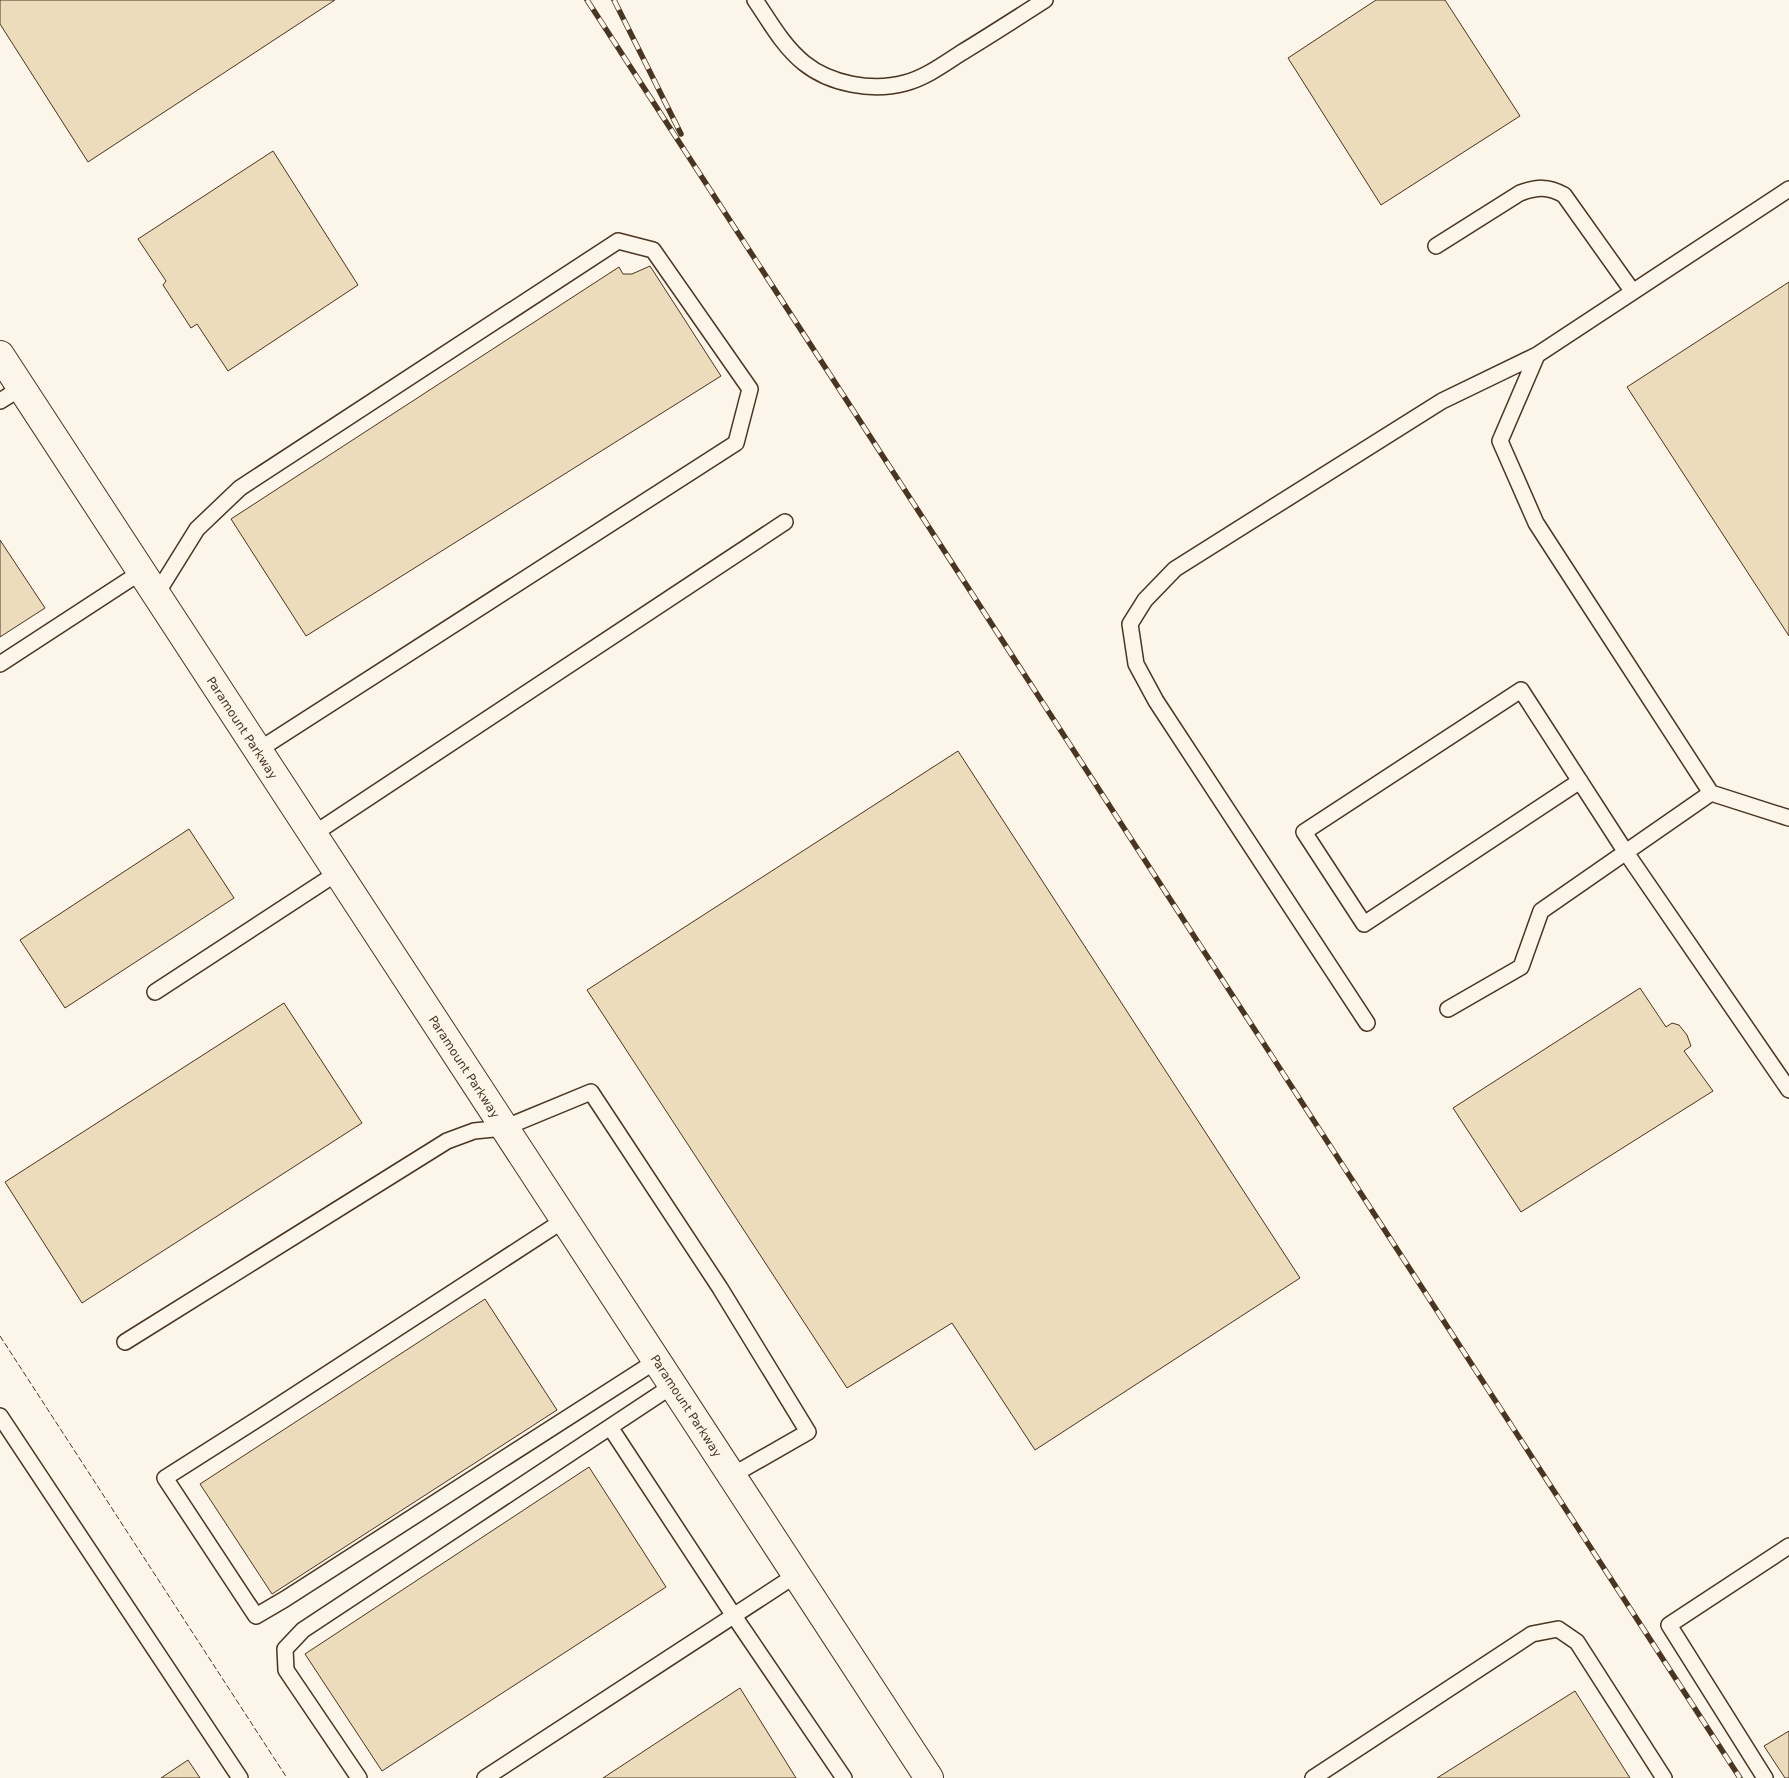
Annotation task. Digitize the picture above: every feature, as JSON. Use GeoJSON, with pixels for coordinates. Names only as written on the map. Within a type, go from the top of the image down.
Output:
{"type":"FeatureCollection","features":[{"type":"Feature","properties":{"kind":"street","name":"Paramount Parkway"},"geometry":{"type":"LineString","coordinates":[[0,355],[11,394],[141,572],[796,1575],[920,1775]]}},
{"type":"Feature","properties":{"kind":"lane"},"geometry":{"type":"LineString","coordinates":[[755,0],[788,48],[804,63],[818,72],[858,86],[877,86],[904,83],[929,73],[1044,0]]}},
{"type":"Feature","properties":{"kind":"lane"},"geometry":{"type":"LineString","coordinates":[[1436,246],[1520,193],[1534,188],[1552,189],[1564,195],[1633,292]]}},
{"type":"Feature","properties":{"kind":"lane"},"geometry":{"type":"LineString","coordinates":[[1367,1022],[1156,701],[1136,664],[1130,624],[1145,600],[1175,569],[1442,401],[1537,355],[1789,189]]}},
{"type":"Feature","properties":{"kind":"lane"},"geometry":{"type":"LineString","coordinates":[[156,595],[198,529],[240,488],[618,241],[653,250],[750,389],[736,443],[257,751]]}},
{"type":"Feature","properties":{"kind":"lane"},"geometry":{"type":"LineString","coordinates":[[1537,355],[1500,440],[1536,523],[1711,792],[1789,818]]}},
{"type":"Feature","properties":{"kind":"lane"},"geometry":{"type":"LineString","coordinates":[[312,834],[785,522]]}},
{"type":"Feature","properties":{"kind":"lane"},"geometry":{"type":"LineString","coordinates":[[0,664],[141,572]]}},
{"type":"Feature","properties":{"kind":"lane"},"geometry":{"type":"LineString","coordinates":[[1580,781],[1364,924],[1304,832],[1521,690],[1580,781],[1624,851],[1789,1090]]}},
{"type":"Feature","properties":{"kind":"lane"},"geometry":{"type":"LineString","coordinates":[[1448,1009],[1521,967],[1541,911],[1624,851],[1711,792]]}},
{"type":"Feature","properties":{"kind":"lane"},"geometry":{"type":"LineString","coordinates":[[155,992],[336,873]]}},
{"type":"Feature","properties":{"kind":"lane"},"geometry":{"type":"LineString","coordinates":[[125,1342],[447,1141],[474,1131],[504,1128],[591,1092],[720,1288],[808,1432],[731,1476]]}},
{"type":"Feature","properties":{"kind":"lane"},"geometry":{"type":"LineString","coordinates":[[564,1220],[165,1478],[256,1616],[656,1361]]}},
{"type":"Feature","properties":{"kind":"lane"},"geometry":{"type":"LineString","coordinates":[[359,1778],[286,1670],[284,1649],[303,1630],[672,1386]]}},
{"type":"Feature","properties":{"kind":"lane"},"geometry":{"type":"LineString","coordinates":[[0,1416],[240,1778]]}},
{"type":"Feature","properties":{"kind":"lane"},"geometry":{"type":"LineString","coordinates":[[610,1427],[734,1616],[844,1778]]}},
{"type":"Feature","properties":{"kind":"lane"},"geometry":{"type":"LineString","coordinates":[[1765,1778],[1669,1625],[1789,1546]]}},
{"type":"Feature","properties":{"kind":"lane"},"geometry":{"type":"LineString","coordinates":[[485,1778],[796,1575]]}},
{"type":"Feature","properties":{"kind":"lane"},"geometry":{"type":"LineString","coordinates":[[1312,1778],[1532,1634],[1558,1629],[1577,1642],[1664,1778]]}},
{"type":"Feature","properties":{"kind":"building"},"geometry":{"type":"Polygon","coordinates":[[[0,0],[335,0],[88,162],[0,24],[0,0]]]}},
{"type":"Feature","properties":{"kind":"building"},"geometry":{"type":"Polygon","coordinates":[[[1376,0],[1445,0],[1520,116],[1381,205],[1288,58],[1376,0]]]}},
{"type":"Feature","properties":{"kind":"building"},"geometry":{"type":"Polygon","coordinates":[[[273,151],[358,285],[228,371],[197,324],[191,328],[163,285],[166,281],[138,239],[273,151]]]}},
{"type":"Feature","properties":{"kind":"building"},"geometry":{"type":"Polygon","coordinates":[[[650,266],[721,376],[306,636],[231,519],[619,267],[623,274],[632,274],[650,266]]]}},
{"type":"Feature","properties":{"kind":"building"},"geometry":{"type":"Polygon","coordinates":[[[1789,282],[1789,636],[1627,387],[1789,282]]]}},
{"type":"Feature","properties":{"kind":"building"},"geometry":{"type":"Polygon","coordinates":[[[0,540],[45,608],[0,637],[0,540]]]}},
{"type":"Feature","properties":{"kind":"building"},"geometry":{"type":"Polygon","coordinates":[[[958,751],[1300,1278],[1035,1450],[952,1323],[847,1388],[587,990],[958,751]]]}},
{"type":"Feature","properties":{"kind":"building"},"geometry":{"type":"Polygon","coordinates":[[[189,829],[234,898],[65,1008],[20,940],[189,829]]]}},
{"type":"Feature","properties":{"kind":"building"},"geometry":{"type":"Polygon","coordinates":[[[1640,988],[1666,1027],[1672,1023],[1679,1025],[1687,1035],[1691,1046],[1684,1051],[1713,1091],[1521,1212],[1453,1108],[1640,988]]]}},
{"type":"Feature","properties":{"kind":"building"},"geometry":{"type":"Polygon","coordinates":[[[284,1003],[362,1123],[82,1303],[5,1182],[284,1003]]]}},
{"type":"Feature","properties":{"kind":"building"},"geometry":{"type":"Polygon","coordinates":[[[485,1299],[557,1410],[272,1594],[200,1484],[485,1299]]]}},
{"type":"Feature","properties":{"kind":"building"},"geometry":{"type":"Polygon","coordinates":[[[589,1467],[666,1587],[382,1771],[305,1654],[589,1467]]]}},
{"type":"Feature","properties":{"kind":"building"},"geometry":{"type":"Polygon","coordinates":[[[740,1688],[796,1778],[603,1778],[740,1688]]]}},
{"type":"Feature","properties":{"kind":"building"},"geometry":{"type":"Polygon","coordinates":[[[1575,1691],[1630,1778],[1437,1778],[1575,1691]]]}},
{"type":"Feature","properties":{"kind":"building"},"geometry":{"type":"Polygon","coordinates":[[[1789,1731],[1789,1778],[1785,1778],[1764,1746],[1789,1731]]]}},
{"type":"Feature","properties":{"kind":"building"},"geometry":{"type":"Polygon","coordinates":[[[188,1760],[200,1778],[161,1778],[188,1760]]]}},
{"type":"Feature","properties":{"kind":"railway"},"geometry":{"type":"LineString","coordinates":[[587,0],[1740,1778]]}},
{"type":"Feature","properties":{"kind":"railway"},"geometry":{"type":"LineString","coordinates":[[614,0],[681,134]]}},
{"type":"Feature","properties":{"kind":"fence"},"geometry":{"type":"LineString","coordinates":[[0,1336],[287,1778]]}}]}
